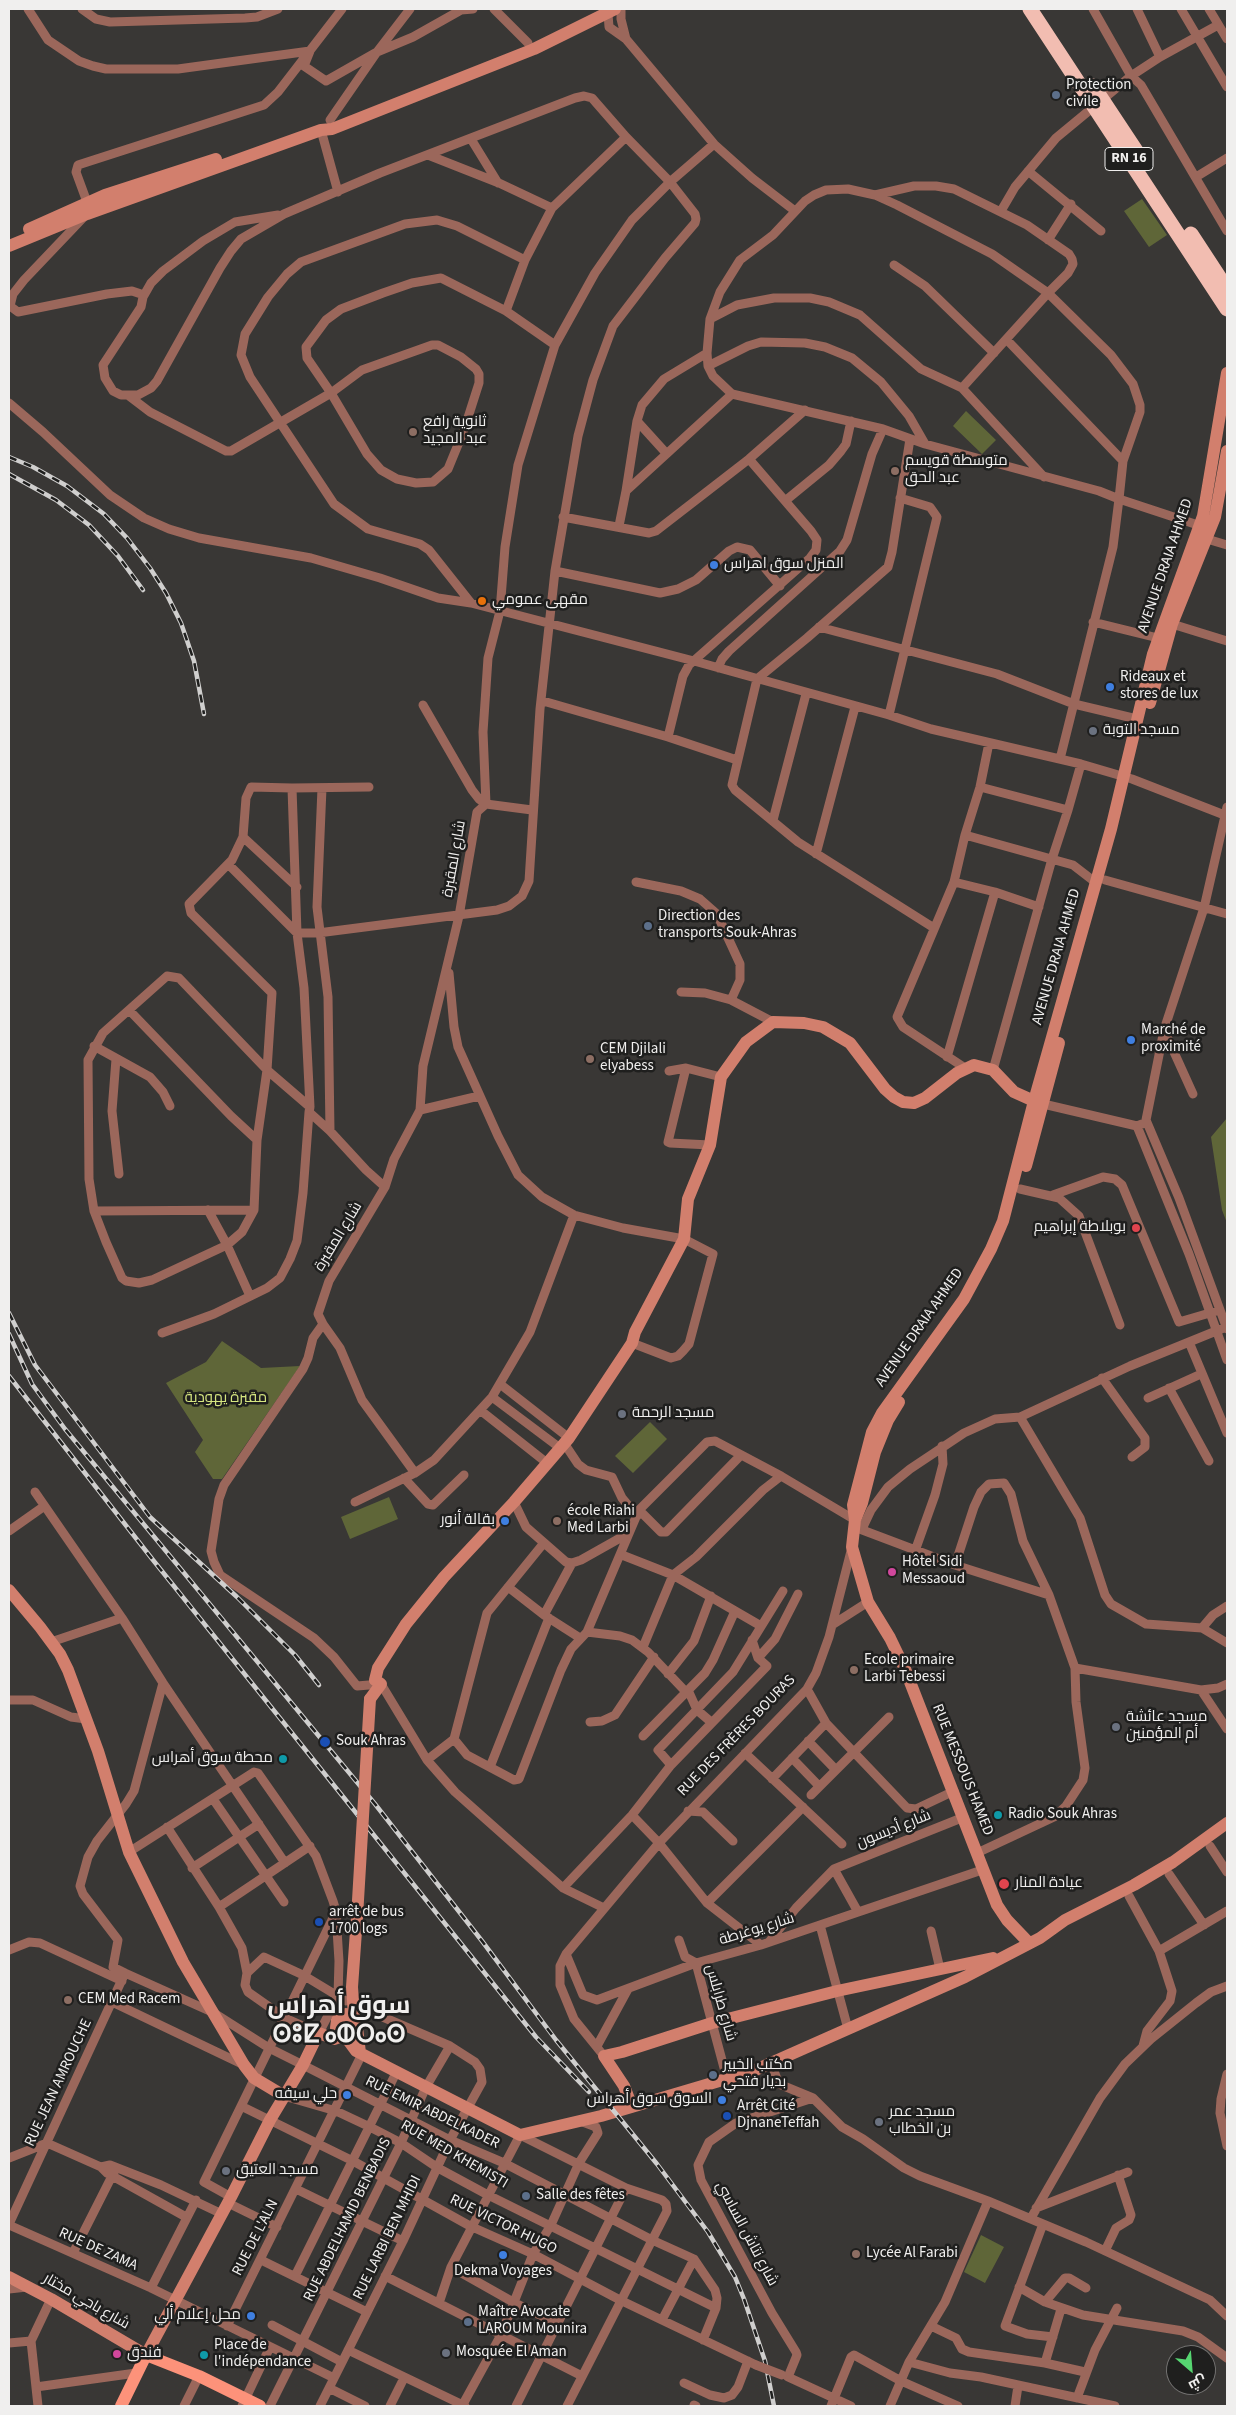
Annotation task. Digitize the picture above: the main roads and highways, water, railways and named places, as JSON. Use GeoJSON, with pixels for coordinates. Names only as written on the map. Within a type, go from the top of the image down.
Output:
{"type":"FeatureCollection","features":[{"type":"Feature","properties":{"kind":"highway","name":"RN 16"},"geometry":{"type":"LineString","coordinates":[[1030,9],[1098,103],[1227,289]]}},
{"type":"Feature","properties":{"kind":"highway","name":"RN 16"},"geometry":{"type":"LineString","coordinates":[[1041,9],[1227,310]]}},
{"type":"Feature","properties":{"kind":"main road"},"geometry":{"type":"LineString","coordinates":[[121,2406],[146,2356],[199,2376],[244,2403],[260,2406]]}},
{"type":"Feature","properties":{"kind":"railway"},"geometry":{"type":"LineString","coordinates":[[9,457],[33,467],[67,486],[104,514],[127,538],[150,568],[166,593],[181,623],[194,661],[204,714]]}},
{"type":"Feature","properties":{"kind":"railway"},"geometry":{"type":"LineString","coordinates":[[9,474],[56,500],[89,525],[118,556],[143,590]]}},
{"type":"Feature","properties":{"kind":"railway"},"geometry":{"type":"LineString","coordinates":[[9,1313],[35,1365],[150,1517],[237,1597],[295,1655],[319,1685]]}},
{"type":"Feature","properties":{"kind":"railway"},"geometry":{"type":"LineString","coordinates":[[9,1334],[32,1384],[65,1429],[375,1804],[482,1941],[556,2040],[657,2164],[708,2232],[735,2277],[744,2299],[765,2361],[774,2406]]}},
{"type":"Feature","properties":{"kind":"railway"},"geometry":{"type":"LineString","coordinates":[[9,1376],[153,1560],[536,2037],[589,2092]]}},
{"type":"Feature","properties":{"kind":"place","name":"Protection civile"},"geometry":{"type":"Point","coordinates":[1056,95]}},
{"type":"Feature","properties":{"kind":"place","name":"ثانوية رافع عبد المجيد"},"geometry":{"type":"Point","coordinates":[413,432]}},
{"type":"Feature","properties":{"kind":"place","name":"متوسطة قويسم عبد الحق"},"geometry":{"type":"Point","coordinates":[895,471]}},
{"type":"Feature","properties":{"kind":"place","name":"المنزل سوق اهراس"},"geometry":{"type":"Point","coordinates":[714,565]}},
{"type":"Feature","properties":{"kind":"place","name":"مقهى عمومي"},"geometry":{"type":"Point","coordinates":[482,601]}},
{"type":"Feature","properties":{"kind":"place","name":"Rideaux et stores de lux"},"geometry":{"type":"Point","coordinates":[1110,687]}},
{"type":"Feature","properties":{"kind":"place","name":"مسجد التوبة"},"geometry":{"type":"Point","coordinates":[1093,731]}},
{"type":"Feature","properties":{"kind":"place","name":"Direction des transports Souk-Ahras"},"geometry":{"type":"Point","coordinates":[648,926]}},
{"type":"Feature","properties":{"kind":"place","name":"Marché de proximité"},"geometry":{"type":"Point","coordinates":[1131,1040]}},
{"type":"Feature","properties":{"kind":"place","name":"CEM Djilali elyabess"},"geometry":{"type":"Point","coordinates":[590,1059]}},
{"type":"Feature","properties":{"kind":"place","name":"بوبلاطة إبراهيم"},"geometry":{"type":"Point","coordinates":[1136,1228]}},
{"type":"Feature","properties":{"kind":"place","name":"مسجد الرحمة"},"geometry":{"type":"Point","coordinates":[622,1414]}},
{"type":"Feature","properties":{"kind":"place","name":"بقالة أنور"},"geometry":{"type":"Point","coordinates":[505,1521]}},
{"type":"Feature","properties":{"kind":"place","name":"école Riahi Med Larbi"},"geometry":{"type":"Point","coordinates":[557,1521]}},
{"type":"Feature","properties":{"kind":"place","name":"Hôtel Sidi Messaoud"},"geometry":{"type":"Point","coordinates":[892,1572]}},
{"type":"Feature","properties":{"kind":"place","name":"Ecole primaire Larbi Tebessi"},"geometry":{"type":"Point","coordinates":[854,1670]}},
{"type":"Feature","properties":{"kind":"place","name":"مسجد عائشة أم المؤمنين"},"geometry":{"type":"Point","coordinates":[1116,1727]}},
{"type":"Feature","properties":{"kind":"place","name":"Souk Ahras"},"geometry":{"type":"Point","coordinates":[325,1742]}},
{"type":"Feature","properties":{"kind":"place","name":"محطة سوق أهراس"},"geometry":{"type":"Point","coordinates":[283,1759]}},
{"type":"Feature","properties":{"kind":"place","name":"Radio Souk Ahras"},"geometry":{"type":"Point","coordinates":[998,1815]}},
{"type":"Feature","properties":{"kind":"place","name":"عيادة المنار"},"geometry":{"type":"Point","coordinates":[1004,1884]}},
{"type":"Feature","properties":{"kind":"place","name":"arrêt de bus 1700 logs"},"geometry":{"type":"Point","coordinates":[319,1922]}},
{"type":"Feature","properties":{"kind":"place","name":"CEM Med Racem"},"geometry":{"type":"Point","coordinates":[68,2000]}},
{"type":"Feature","properties":{"kind":"place","name":"مكتب الخبير بديار فتحي"},"geometry":{"type":"Point","coordinates":[713,2075]}},
{"type":"Feature","properties":{"kind":"place","name":"حلي سيفه"},"geometry":{"type":"Point","coordinates":[347,2095]}},
{"type":"Feature","properties":{"kind":"place","name":"السوق سوق أهراس"},"geometry":{"type":"Point","coordinates":[722,2100]}},
{"type":"Feature","properties":{"kind":"place","name":"Arrêt Cité DjnaneTeffah"},"geometry":{"type":"Point","coordinates":[727,2116]}},
{"type":"Feature","properties":{"kind":"place","name":"مسجد عمر بن الخطاب"},"geometry":{"type":"Point","coordinates":[879,2122]}},
{"type":"Feature","properties":{"kind":"place","name":"مسجد العتيق"},"geometry":{"type":"Point","coordinates":[226,2171]}},
{"type":"Feature","properties":{"kind":"place","name":"Salle des fêtes"},"geometry":{"type":"Point","coordinates":[526,2196]}},
{"type":"Feature","properties":{"kind":"place","name":"Lycée Al Farabi"},"geometry":{"type":"Point","coordinates":[856,2254]}},
{"type":"Feature","properties":{"kind":"place","name":"Dekma Voyages"},"geometry":{"type":"Point","coordinates":[503,2255]}},
{"type":"Feature","properties":{"kind":"place","name":"محل إعلام ألي"},"geometry":{"type":"Point","coordinates":[251,2316]}},
{"type":"Feature","properties":{"kind":"place","name":"Maître Avocate LAROUM Mounira"},"geometry":{"type":"Point","coordinates":[468,2322]}},
{"type":"Feature","properties":{"kind":"place","name":"Mosquée El Aman"},"geometry":{"type":"Point","coordinates":[446,2353]}},
{"type":"Feature","properties":{"kind":"place","name":"فندق"},"geometry":{"type":"Point","coordinates":[117,2354]}},
{"type":"Feature","properties":{"kind":"place","name":"Place de l'indépendance"},"geometry":{"type":"Point","coordinates":[204,2355]}},
{"type":"Feature","properties":{"kind":"district","name":"سوق أهراس ⵙⵓⵇ ⴰⵀⵔⴰⵙ"},"geometry":{"type":"Point","coordinates":[339,2022]}},
{"type":"Feature","properties":{"kind":"park label","name":"مقبرة يهودية"},"geometry":{"type":"Point","coordinates":[226,1399]}}]}
